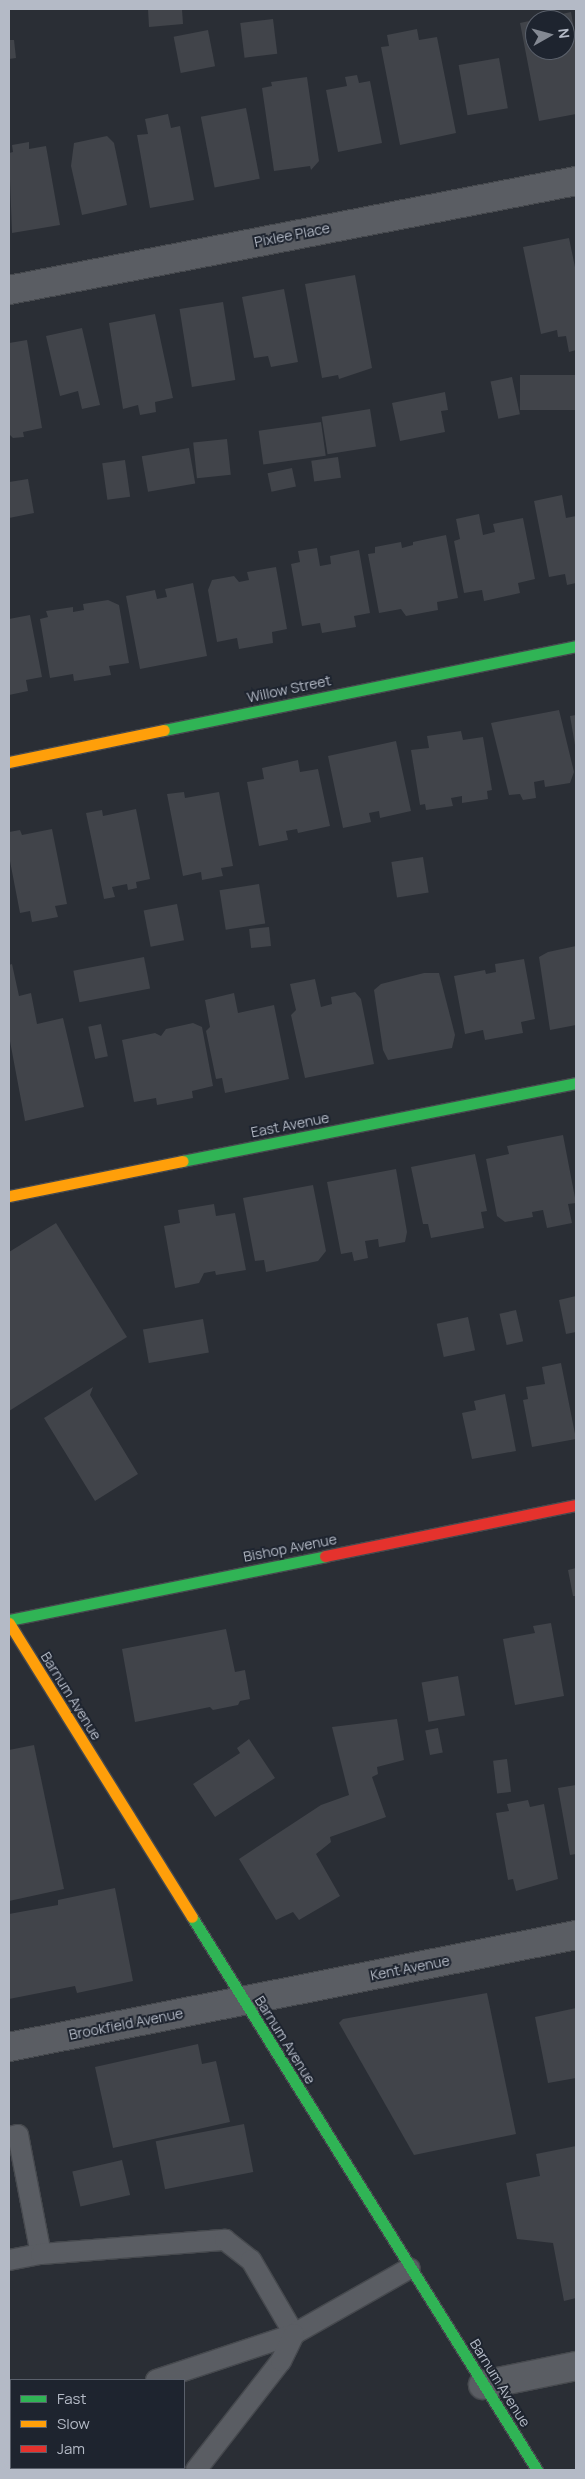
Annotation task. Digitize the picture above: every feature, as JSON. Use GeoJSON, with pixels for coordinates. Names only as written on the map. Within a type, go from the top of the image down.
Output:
{"type":"FeatureCollection","features":[{"type":"Feature","properties":{"kind":"street","name":"Pixlee Place"},"geometry":{"type":"LineString","coordinates":[[9,290],[576,181]]}},
{"type":"Feature","properties":{"kind":"street","name":"Willow Street"},"geometry":{"type":"LineString","coordinates":[[9,762],[576,646]]}},
{"type":"Feature","properties":{"kind":"street","name":"East Avenue"},"geometry":{"type":"LineString","coordinates":[[9,1196],[576,1083]]}},
{"type":"Feature","properties":{"kind":"street","name":"Bishop Avenue"},"geometry":{"type":"LineString","coordinates":[[9,1622],[576,1505]]}},
{"type":"Feature","properties":{"kind":"street","name":"Barnum Avenue"},"geometry":{"type":"LineString","coordinates":[[9,1622],[537,2470]]}},
{"type":"Feature","properties":{"kind":"street","name":"Kent Avenue"},"geometry":{"type":"LineString","coordinates":[[244,2002],[576,1935]]}},
{"type":"Feature","properties":{"kind":"street","name":"Brookfield Avenue"},"geometry":{"type":"LineString","coordinates":[[9,2046],[244,2002]]}},
{"type":"Feature","properties":{"kind":"street"},"geometry":{"type":"LineString","coordinates":[[483,2385],[576,2366]]}},
{"type":"Feature","properties":{"kind":"lane"},"geometry":{"type":"LineString","coordinates":[[9,2137],[18,2135],[41,2254]]}},
{"type":"Feature","properties":{"kind":"lane"},"geometry":{"type":"LineString","coordinates":[[9,2260],[41,2254],[226,2240],[251,2260],[294,2334]]}},
{"type":"Feature","properties":{"kind":"lane"},"geometry":{"type":"LineString","coordinates":[[159,2379],[294,2334],[410,2268]]}},
{"type":"Feature","properties":{"kind":"lane"},"geometry":{"type":"LineString","coordinates":[[196,2470],[281,2361],[294,2334]]}},
{"type":"Feature","properties":{"kind":"building"},"geometry":{"type":"Polygon","coordinates":[[[148,9],[182,9],[183,24],[149,27],[148,9]]]}},
{"type":"Feature","properties":{"kind":"building"},"geometry":{"type":"Polygon","coordinates":[[[273,19],[277,54],[245,58],[240,23],[273,19]]]}},
{"type":"Feature","properties":{"kind":"building"},"geometry":{"type":"Polygon","coordinates":[[[525,22],[525,49],[520,23],[525,22]]]}},
{"type":"Feature","properties":{"kind":"building"},"geometry":{"type":"Polygon","coordinates":[[[417,29],[419,40],[437,37],[456,133],[400,145],[381,47],[389,46],[387,35],[417,29]]]}},
{"type":"Feature","properties":{"kind":"building"},"geometry":{"type":"Polygon","coordinates":[[[208,30],[215,66],[181,73],[174,37],[208,30]]]}},
{"type":"Feature","properties":{"kind":"building"},"geometry":{"type":"Polygon","coordinates":[[[575,35],[576,114],[539,121],[527,60],[575,60],[575,35]]]}},
{"type":"Feature","properties":{"kind":"building"},"geometry":{"type":"Polygon","coordinates":[[[9,40],[14,40],[16,58],[9,59],[9,40]]]}},
{"type":"Feature","properties":{"kind":"building"},"geometry":{"type":"Polygon","coordinates":[[[499,58],[508,108],[467,115],[459,65],[499,58]]]}},
{"type":"Feature","properties":{"kind":"building"},"geometry":{"type":"Polygon","coordinates":[[[357,75],[359,83],[370,81],[382,143],[338,152],[326,90],[347,86],[345,77],[357,75]]]}},
{"type":"Feature","properties":{"kind":"building"},"geometry":{"type":"Polygon","coordinates":[[[307,77],[319,161],[311,170],[310,166],[274,171],[262,88],[272,86],[271,82],[307,77]]]}},
{"type":"Feature","properties":{"kind":"building"},"geometry":{"type":"Polygon","coordinates":[[[246,108],[260,179],[215,187],[201,117],[246,108]]]}},
{"type":"Feature","properties":{"kind":"building"},"geometry":{"type":"Polygon","coordinates":[[[168,114],[171,128],[180,126],[194,200],[150,208],[137,135],[148,134],[145,119],[168,114]]]}},
{"type":"Feature","properties":{"kind":"building"},"geometry":{"type":"Polygon","coordinates":[[[107,136],[114,143],[127,205],[82,215],[71,166],[74,143],[107,136]]]}},
{"type":"Feature","properties":{"kind":"building"},"geometry":{"type":"Polygon","coordinates":[[[29,142],[29,149],[46,146],[60,225],[12,233],[9,153],[13,152],[12,145],[29,142]]]}},
{"type":"Feature","properties":{"kind":"building"},"geometry":{"type":"Polygon","coordinates":[[[569,238],[576,272],[576,350],[569,352],[566,336],[558,337],[557,330],[541,334],[523,247],[569,238]]]}},
{"type":"Feature","properties":{"kind":"building"},"geometry":{"type":"Polygon","coordinates":[[[355,275],[372,368],[339,379],[338,375],[322,378],[305,284],[355,275]]]}},
{"type":"Feature","properties":{"kind":"building"},"geometry":{"type":"Polygon","coordinates":[[[284,289],[298,362],[271,367],[268,356],[254,358],[242,297],[284,289]]]}},
{"type":"Feature","properties":{"kind":"building"},"geometry":{"type":"Polygon","coordinates":[[[223,302],[235,380],[192,387],[180,309],[223,302]]]}},
{"type":"Feature","properties":{"kind":"building"},"geometry":{"type":"Polygon","coordinates":[[[155,314],[173,398],[155,402],[156,412],[140,415],[138,405],[123,409],[109,323],[155,314]]]}},
{"type":"Feature","properties":{"kind":"building"},"geometry":{"type":"Polygon","coordinates":[[[82,328],[100,405],[82,409],[78,391],[60,396],[46,336],[82,328]]]}},
{"type":"Feature","properties":{"kind":"building"},"geometry":{"type":"Polygon","coordinates":[[[27,340],[42,428],[23,432],[24,437],[13,438],[9,434],[9,343],[27,340]]]}},
{"type":"Feature","properties":{"kind":"building"},"geometry":{"type":"Polygon","coordinates":[[[520,375],[576,375],[576,410],[520,410],[520,375]]]}},
{"type":"Feature","properties":{"kind":"building"},"geometry":{"type":"Polygon","coordinates":[[[512,377],[520,414],[498,419],[490,382],[512,377]]]}},
{"type":"Feature","properties":{"kind":"building"},"geometry":{"type":"Polygon","coordinates":[[[445,392],[448,410],[441,411],[445,432],[400,441],[392,403],[445,392]]]}},
{"type":"Feature","properties":{"kind":"building"},"geometry":{"type":"Polygon","coordinates":[[[370,409],[376,447],[328,454],[322,417],[370,409]]]}},
{"type":"Feature","properties":{"kind":"building"},"geometry":{"type":"Polygon","coordinates":[[[321,422],[326,456],[263,464],[259,431],[321,422]]]}},
{"type":"Feature","properties":{"kind":"building"},"geometry":{"type":"Polygon","coordinates":[[[227,439],[231,475],[197,478],[193,443],[227,439]]]}},
{"type":"Feature","properties":{"kind":"building"},"geometry":{"type":"Polygon","coordinates":[[[189,448],[195,483],[148,492],[142,456],[189,448]]]}},
{"type":"Feature","properties":{"kind":"building"},"geometry":{"type":"Polygon","coordinates":[[[338,457],[341,478],[314,482],[311,461],[338,457]]]}},
{"type":"Feature","properties":{"kind":"building"},"geometry":{"type":"Polygon","coordinates":[[[125,460],[130,497],[107,500],[102,463],[125,460]]]}},
{"type":"Feature","properties":{"kind":"building"},"geometry":{"type":"Polygon","coordinates":[[[292,468],[296,487],[271,492],[268,473],[292,468]]]}},
{"type":"Feature","properties":{"kind":"building"},"geometry":{"type":"Polygon","coordinates":[[[28,479],[34,513],[9,518],[9,482],[28,479]]]}},
{"type":"Feature","properties":{"kind":"building"},"geometry":{"type":"Polygon","coordinates":[[[562,495],[566,518],[576,516],[576,583],[567,585],[565,574],[549,577],[534,501],[562,495]]]}},
{"type":"Feature","properties":{"kind":"building"},"geometry":{"type":"Polygon","coordinates":[[[479,514],[483,535],[495,532],[493,524],[523,518],[535,579],[518,583],[520,593],[484,601],[482,590],[464,593],[454,541],[460,539],[456,519],[479,514]]]}},
{"type":"Feature","properties":{"kind":"building"},"geometry":{"type":"Polygon","coordinates":[[[446,535],[458,598],[437,602],[438,610],[406,616],[401,609],[379,613],[368,554],[375,553],[375,547],[401,542],[402,548],[413,545],[413,542],[446,535]]]}},
{"type":"Feature","properties":{"kind":"building"},"geometry":{"type":"Polygon","coordinates":[[[317,548],[320,566],[331,564],[330,556],[359,550],[370,613],[354,616],[356,627],[322,633],[320,623],[302,626],[291,564],[300,562],[298,551],[317,548]]]}},
{"type":"Feature","properties":{"kind":"building"},"geometry":{"type":"Polygon","coordinates":[[[276,567],[287,629],[272,632],[273,643],[239,649],[237,638],[217,642],[208,590],[212,580],[234,576],[239,582],[249,580],[247,572],[276,567]]]}},
{"type":"Feature","properties":{"kind":"building"},"geometry":{"type":"Polygon","coordinates":[[[193,583],[207,656],[140,669],[126,596],[155,590],[157,599],[167,597],[165,589],[193,583]]]}},
{"type":"Feature","properties":{"kind":"building"},"geometry":{"type":"Polygon","coordinates":[[[108,600],[119,605],[129,663],[109,666],[111,675],[74,681],[73,674],[50,678],[40,619],[48,617],[46,611],[73,607],[73,612],[84,610],[83,604],[108,600]]]}},
{"type":"Feature","properties":{"kind":"building"},"geometry":{"type":"Polygon","coordinates":[[[30,615],[42,677],[26,680],[28,691],[9,695],[9,619],[30,615]]]}},
{"type":"Feature","properties":{"kind":"building"},"geometry":{"type":"Polygon","coordinates":[[[559,710],[574,772],[570,783],[545,787],[544,780],[534,782],[536,798],[523,800],[520,794],[509,795],[491,723],[559,710]]]}},
{"type":"Feature","properties":{"kind":"building"},"geometry":{"type":"Polygon","coordinates":[[[576,715],[576,745],[575,745],[570,716],[576,715]]]}},
{"type":"Feature","properties":{"kind":"building"},"geometry":{"type":"Polygon","coordinates":[[[461,731],[463,740],[483,737],[492,790],[487,791],[488,799],[462,803],[462,796],[451,798],[453,806],[426,810],[425,804],[420,805],[411,750],[429,748],[427,736],[461,731]]]}},
{"type":"Feature","properties":{"kind":"building"},"geometry":{"type":"Polygon","coordinates":[[[396,741],[411,811],[380,818],[379,811],[369,813],[371,822],[343,828],[328,756],[396,741]]]}},
{"type":"Feature","properties":{"kind":"building"},"geometry":{"type":"Polygon","coordinates":[[[298,760],[300,772],[318,769],[330,826],[298,833],[297,829],[286,831],[288,840],[259,846],[247,782],[264,779],[262,768],[298,760]]]}},
{"type":"Feature","properties":{"kind":"building"},"geometry":{"type":"Polygon","coordinates":[[[184,792],[185,798],[219,792],[233,866],[221,868],[223,876],[202,880],[201,872],[183,876],[167,794],[184,792]]]}},
{"type":"Feature","properties":{"kind":"building"},"geometry":{"type":"Polygon","coordinates":[[[136,809],[150,879],[136,882],[137,888],[128,890],[127,884],[112,887],[115,897],[104,899],[86,813],[102,810],[103,816],[136,809]]]}},
{"type":"Feature","properties":{"kind":"building"},"geometry":{"type":"Polygon","coordinates":[[[52,829],[67,904],[55,906],[58,917],[32,922],[30,911],[20,913],[9,856],[9,832],[20,830],[22,835],[52,829]]]}},
{"type":"Feature","properties":{"kind":"building"},"geometry":{"type":"Polygon","coordinates":[[[423,857],[429,893],[397,898],[391,862],[423,857]]]}},
{"type":"Feature","properties":{"kind":"building"},"geometry":{"type":"Polygon","coordinates":[[[259,884],[265,924],[226,930],[219,890],[259,884]]]}},
{"type":"Feature","properties":{"kind":"building"},"geometry":{"type":"Polygon","coordinates":[[[177,904],[184,940],[151,947],[144,910],[177,904]]]}},
{"type":"Feature","properties":{"kind":"building"},"geometry":{"type":"Polygon","coordinates":[[[269,927],[271,946],[251,948],[249,929],[269,927]]]}},
{"type":"Feature","properties":{"kind":"building"},"geometry":{"type":"Polygon","coordinates":[[[576,946],[576,1025],[550,1030],[539,957],[548,952],[576,946]]]}},
{"type":"Feature","properties":{"kind":"building"},"geometry":{"type":"Polygon","coordinates":[[[144,957],[150,988],[79,1002],[73,971],[144,957]]]}},
{"type":"Feature","properties":{"kind":"building"},"geometry":{"type":"Polygon","coordinates":[[[524,959],[535,1019],[521,1022],[523,1033],[485,1040],[483,1030],[465,1034],[454,976],[485,970],[486,974],[496,972],[495,964],[524,959]]]}},
{"type":"Feature","properties":{"kind":"building"},"geometry":{"type":"Polygon","coordinates":[[[12,964],[19,996],[31,993],[37,1024],[63,1018],[84,1107],[25,1121],[9,1036],[9,965],[12,964]]]}},
{"type":"Feature","properties":{"kind":"building"},"geometry":{"type":"Polygon","coordinates":[[[424,973],[439,973],[455,1035],[452,1048],[388,1060],[383,1050],[374,990],[381,984],[424,973]]]}},
{"type":"Feature","properties":{"kind":"building"},"geometry":{"type":"Polygon","coordinates":[[[315,979],[321,1007],[332,1004],[331,997],[355,992],[361,999],[374,1064],[305,1078],[291,1015],[296,1010],[290,984],[315,979]]]}},
{"type":"Feature","properties":{"kind":"building"},"geometry":{"type":"Polygon","coordinates":[[[234,993],[238,1013],[274,1005],[289,1079],[225,1093],[222,1078],[216,1079],[206,1031],[210,1027],[205,1000],[234,993]]]}},
{"type":"Feature","properties":{"kind":"building"},"geometry":{"type":"Polygon","coordinates":[[[193,1023],[202,1027],[213,1086],[192,1091],[193,1098],[157,1105],[156,1098],[134,1102],[122,1040],[155,1033],[161,1036],[166,1029],[193,1023]]]}},
{"type":"Feature","properties":{"kind":"building"},"geometry":{"type":"Polygon","coordinates":[[[101,1024],[108,1056],[95,1059],[88,1027],[101,1024]]]}},
{"type":"Feature","properties":{"kind":"building"},"geometry":{"type":"Polygon","coordinates":[[[563,1135],[576,1203],[568,1204],[572,1223],[547,1228],[543,1210],[532,1212],[533,1217],[505,1222],[497,1216],[486,1159],[509,1154],[507,1146],[563,1135]]]}},
{"type":"Feature","properties":{"kind":"building"},"geometry":{"type":"Polygon","coordinates":[[[475,1154],[487,1211],[481,1212],[484,1228],[431,1238],[428,1224],[423,1224],[411,1167],[475,1154]]]}},
{"type":"Feature","properties":{"kind":"building"},"geometry":{"type":"Polygon","coordinates":[[[396,1169],[407,1232],[405,1242],[379,1247],[378,1239],[365,1241],[368,1258],[354,1261],[352,1252],[341,1254],[327,1182],[396,1169]]]}},
{"type":"Feature","properties":{"kind":"building"},"geometry":{"type":"Polygon","coordinates":[[[313,1185],[326,1251],[318,1261],[266,1272],[264,1260],[255,1261],[243,1198],[313,1185]]]}},
{"type":"Feature","properties":{"kind":"building"},"geometry":{"type":"Polygon","coordinates":[[[214,1204],[216,1216],[235,1213],[246,1270],[216,1275],[215,1271],[204,1273],[199,1283],[175,1288],[164,1226],[180,1223],[178,1210],[214,1204]]]}},
{"type":"Feature","properties":{"kind":"building"},"geometry":{"type":"Polygon","coordinates":[[[56,1223],[127,1337],[9,1411],[9,1252],[56,1223]]]}},
{"type":"Feature","properties":{"kind":"building"},"geometry":{"type":"Polygon","coordinates":[[[576,1296],[576,1332],[566,1334],[559,1300],[576,1296]]]}},
{"type":"Feature","properties":{"kind":"building"},"geometry":{"type":"Polygon","coordinates":[[[516,1310],[523,1341],[507,1345],[499,1314],[516,1310]]]}},
{"type":"Feature","properties":{"kind":"building"},"geometry":{"type":"Polygon","coordinates":[[[468,1317],[475,1350],[444,1357],[437,1324],[468,1317]]]}},
{"type":"Feature","properties":{"kind":"building"},"geometry":{"type":"Polygon","coordinates":[[[203,1319],[209,1352],[149,1363],[143,1330],[203,1319]]]}},
{"type":"Feature","properties":{"kind":"building"},"geometry":{"type":"Polygon","coordinates":[[[561,1363],[576,1439],[532,1447],[523,1400],[528,1399],[526,1387],[545,1384],[542,1367],[561,1363]]]}},
{"type":"Feature","properties":{"kind":"building"},"geometry":{"type":"Polygon","coordinates":[[[93,1387],[90,1395],[138,1474],[95,1501],[44,1418],[93,1387]]]}},
{"type":"Feature","properties":{"kind":"building"},"geometry":{"type":"Polygon","coordinates":[[[505,1394],[516,1451],[472,1459],[462,1413],[476,1410],[474,1401],[505,1394]]]}},
{"type":"Feature","properties":{"kind":"building"},"geometry":{"type":"Polygon","coordinates":[[[576,1568],[576,1596],[573,1596],[568,1570],[576,1568]]]}},
{"type":"Feature","properties":{"kind":"building"},"geometry":{"type":"Polygon","coordinates":[[[551,1623],[564,1696],[515,1705],[503,1639],[535,1633],[533,1626],[551,1623]]]}},
{"type":"Feature","properties":{"kind":"building"},"geometry":{"type":"Polygon","coordinates":[[[226,1629],[235,1672],[245,1670],[250,1699],[240,1701],[238,1705],[213,1710],[210,1707],[135,1722],[122,1649],[226,1629]]]}},
{"type":"Feature","properties":{"kind":"building"},"geometry":{"type":"Polygon","coordinates":[[[458,1676],[465,1715],[429,1722],[422,1682],[458,1676]]]}},
{"type":"Feature","properties":{"kind":"building"},"geometry":{"type":"Polygon","coordinates":[[[397,1719],[404,1760],[377,1767],[378,1774],[372,1777],[386,1817],[330,1837],[331,1842],[316,1854],[340,1896],[299,1920],[293,1912],[276,1920],[239,1859],[321,1805],[349,1795],[332,1727],[397,1719]]]}},
{"type":"Feature","properties":{"kind":"building"},"geometry":{"type":"Polygon","coordinates":[[[438,1728],[443,1753],[430,1755],[425,1730],[438,1728]]]}},
{"type":"Feature","properties":{"kind":"building"},"geometry":{"type":"Polygon","coordinates":[[[249,1739],[275,1778],[215,1817],[193,1784],[240,1753],[237,1748],[249,1739]]]}},
{"type":"Feature","properties":{"kind":"building"},"geometry":{"type":"Polygon","coordinates":[[[34,1745],[64,1889],[9,1901],[9,1750],[34,1745]]]}},
{"type":"Feature","properties":{"kind":"building"},"geometry":{"type":"Polygon","coordinates":[[[507,1759],[511,1792],[497,1793],[493,1761],[507,1759]]]}},
{"type":"Feature","properties":{"kind":"building"},"geometry":{"type":"Polygon","coordinates":[[[576,1785],[576,1854],[570,1855],[558,1788],[576,1785]]]}},
{"type":"Feature","properties":{"kind":"building"},"geometry":{"type":"Polygon","coordinates":[[[528,1800],[530,1807],[544,1804],[558,1879],[516,1891],[513,1879],[508,1880],[496,1813],[509,1811],[507,1804],[528,1800]]]}},
{"type":"Feature","properties":{"kind":"building"},"geometry":{"type":"Polygon","coordinates":[[[115,1888],[133,1981],[77,1993],[75,1986],[9,1999],[9,1914],[58,1905],[58,1900],[115,1888]]]}},
{"type":"Feature","properties":{"kind":"building"},"geometry":{"type":"Polygon","coordinates":[[[487,1993],[516,2134],[414,2155],[339,2023],[343,2019],[487,1993]]]}},
{"type":"Feature","properties":{"kind":"building"},"geometry":{"type":"Polygon","coordinates":[[[576,2008],[576,2078],[548,2083],[535,2017],[576,2008]]]}},
{"type":"Feature","properties":{"kind":"building"},"geometry":{"type":"Polygon","coordinates":[[[198,2044],[202,2064],[216,2061],[230,2122],[113,2148],[95,2067],[198,2044]]]}},
{"type":"Feature","properties":{"kind":"building"},"geometry":{"type":"Polygon","coordinates":[[[244,2124],[253,2172],[165,2189],[156,2141],[244,2124]]]}},
{"type":"Feature","properties":{"kind":"building"},"geometry":{"type":"Polygon","coordinates":[[[576,2146],[576,2298],[564,2301],[553,2243],[517,2239],[506,2183],[540,2176],[536,2154],[576,2146]]]}},
{"type":"Feature","properties":{"kind":"building"},"geometry":{"type":"Polygon","coordinates":[[[122,2160],[130,2195],[80,2207],[72,2171],[122,2160]]]}},
{"type":"Feature","properties":{"kind":"traffic: fast"},"geometry":{"type":"LineString","coordinates":[[164,730],[576,646]]}},
{"type":"Feature","properties":{"kind":"traffic: fast"},"geometry":{"type":"LineString","coordinates":[[182,1161],[576,1083]]}},
{"type":"Feature","properties":{"kind":"traffic: fast"},"geometry":{"type":"LineString","coordinates":[[9,1620],[325,1556]]}},
{"type":"Feature","properties":{"kind":"traffic: fast"},"geometry":{"type":"LineString","coordinates":[[192,1917],[537,2470]]}},
{"type":"Feature","properties":{"kind":"traffic: slow"},"geometry":{"type":"LineString","coordinates":[[9,762],[164,730]]}},
{"type":"Feature","properties":{"kind":"traffic: slow"},"geometry":{"type":"LineString","coordinates":[[9,1196],[182,1161]]}},
{"type":"Feature","properties":{"kind":"traffic: slow"},"geometry":{"type":"LineString","coordinates":[[9,1623],[192,1917]]}},
{"type":"Feature","properties":{"kind":"traffic: jam"},"geometry":{"type":"LineString","coordinates":[[325,1556],[576,1505]]}}]}
